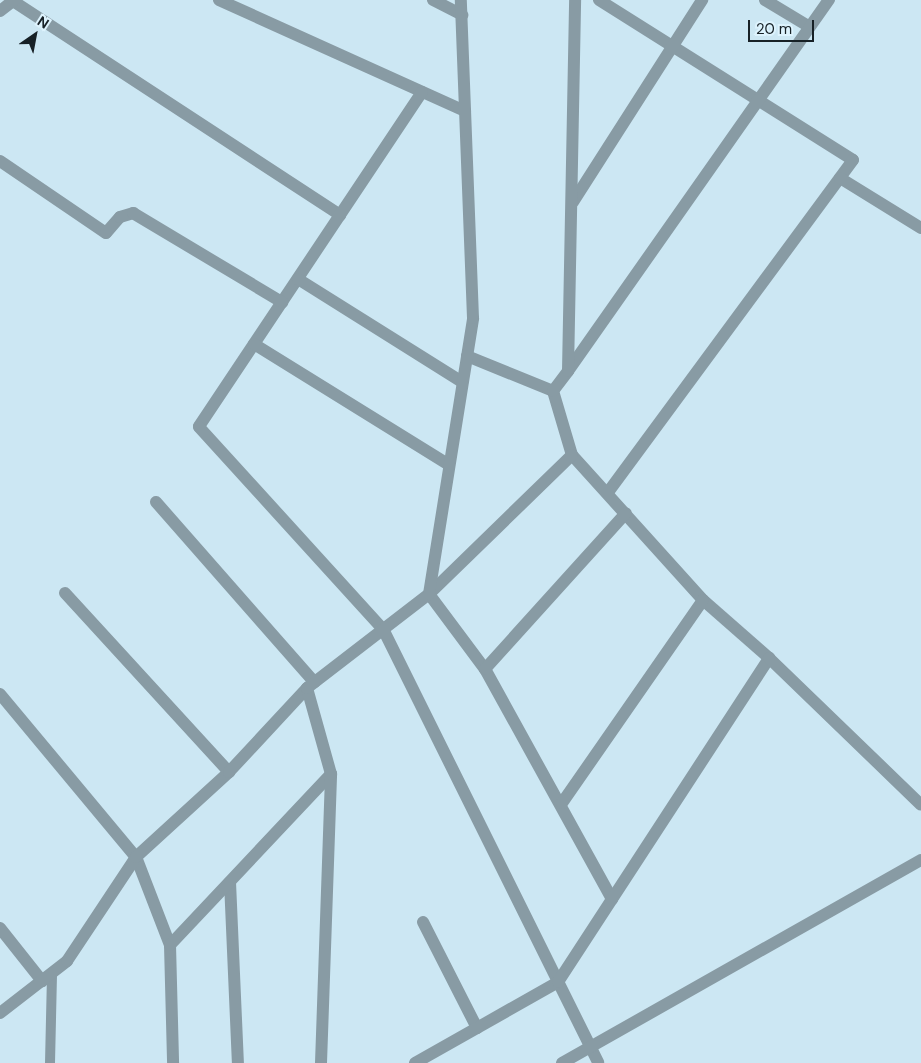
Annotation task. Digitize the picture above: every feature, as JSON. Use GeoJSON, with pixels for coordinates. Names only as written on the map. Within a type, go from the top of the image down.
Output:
{"type":"FeatureCollection","features":[{"type":"Feature","properties":{"kind":"street"},"geometry":{"type":"LineString","coordinates":[[0,11],[14,0],[340,215]]}},
{"type":"Feature","properties":{"kind":"street"},"geometry":{"type":"LineString","coordinates":[[433,0],[462,15]]}},
{"type":"Feature","properties":{"kind":"street"},"geometry":{"type":"LineString","coordinates":[[461,0],[472,318],[428,594],[485,669],[562,803],[612,899]]}},
{"type":"Feature","properties":{"kind":"street"},"geometry":{"type":"LineString","coordinates":[[568,371],[573,202],[575,0]]}},
{"type":"Feature","properties":{"kind":"street"},"geometry":{"type":"LineString","coordinates":[[599,0],[853,160],[608,492]]}},
{"type":"Feature","properties":{"kind":"street"},"geometry":{"type":"LineString","coordinates":[[573,202],[702,0]]}},
{"type":"Feature","properties":{"kind":"street"},"geometry":{"type":"LineString","coordinates":[[765,0],[810,27]]}},
{"type":"Feature","properties":{"kind":"street"},"geometry":{"type":"LineString","coordinates":[[553,391],[760,101],[828,0]]}},
{"type":"Feature","properties":{"kind":"street"},"geometry":{"type":"LineString","coordinates":[[223,1],[465,111]]}},
{"type":"Feature","properties":{"kind":"street"},"geometry":{"type":"LineString","coordinates":[[422,92],[199,427],[383,630],[598,1063]]}},
{"type":"Feature","properties":{"kind":"street"},"geometry":{"type":"LineString","coordinates":[[0,161],[106,233],[120,217],[133,213],[282,302]]}},
{"type":"Feature","properties":{"kind":"street"},"geometry":{"type":"LineString","coordinates":[[840,178],[921,228]]}},
{"type":"Feature","properties":{"kind":"street"},"geometry":{"type":"LineString","coordinates":[[298,279],[462,382]]}},
{"type":"Feature","properties":{"kind":"street"},"geometry":{"type":"LineString","coordinates":[[254,344],[449,464]]}},
{"type":"Feature","properties":{"kind":"street"},"geometry":{"type":"LineString","coordinates":[[467,356],[553,391]]}},
{"type":"Feature","properties":{"kind":"street"},"geometry":{"type":"LineString","coordinates":[[553,391],[572,455],[608,492],[703,600],[769,658],[921,805]]}},
{"type":"Feature","properties":{"kind":"street"},"geometry":{"type":"LineString","coordinates":[[0,1013],[67,961],[136,856],[230,772],[310,685],[428,594],[572,455]]}},
{"type":"Feature","properties":{"kind":"street"},"geometry":{"type":"LineString","coordinates":[[156,502],[310,685],[331,774],[321,1063]]}},
{"type":"Feature","properties":{"kind":"street"},"geometry":{"type":"LineString","coordinates":[[485,669],[626,513]]}},
{"type":"Feature","properties":{"kind":"street"},"geometry":{"type":"LineString","coordinates":[[65,593],[230,772]]}},
{"type":"Feature","properties":{"kind":"street"},"geometry":{"type":"LineString","coordinates":[[562,803],[703,600]]}},
{"type":"Feature","properties":{"kind":"street"},"geometry":{"type":"LineString","coordinates":[[414,1063],[558,982],[769,658]]}},
{"type":"Feature","properties":{"kind":"street"},"geometry":{"type":"LineString","coordinates":[[0,694],[136,856],[170,945],[173,1063]]}},
{"type":"Feature","properties":{"kind":"street"},"geometry":{"type":"LineString","coordinates":[[170,945],[331,774]]}},
{"type":"Feature","properties":{"kind":"street"},"geometry":{"type":"LineString","coordinates":[[562,1063],[921,860]]}},
{"type":"Feature","properties":{"kind":"street"},"geometry":{"type":"LineString","coordinates":[[230,882],[238,1063]]}},
{"type":"Feature","properties":{"kind":"street"},"geometry":{"type":"LineString","coordinates":[[423,922],[477,1028]]}},
{"type":"Feature","properties":{"kind":"street"},"geometry":{"type":"LineString","coordinates":[[0,928],[47,977]]}},
{"type":"Feature","properties":{"kind":"lane"},"geometry":{"type":"LineString","coordinates":[[47,977],[50,1063]]}}]}
